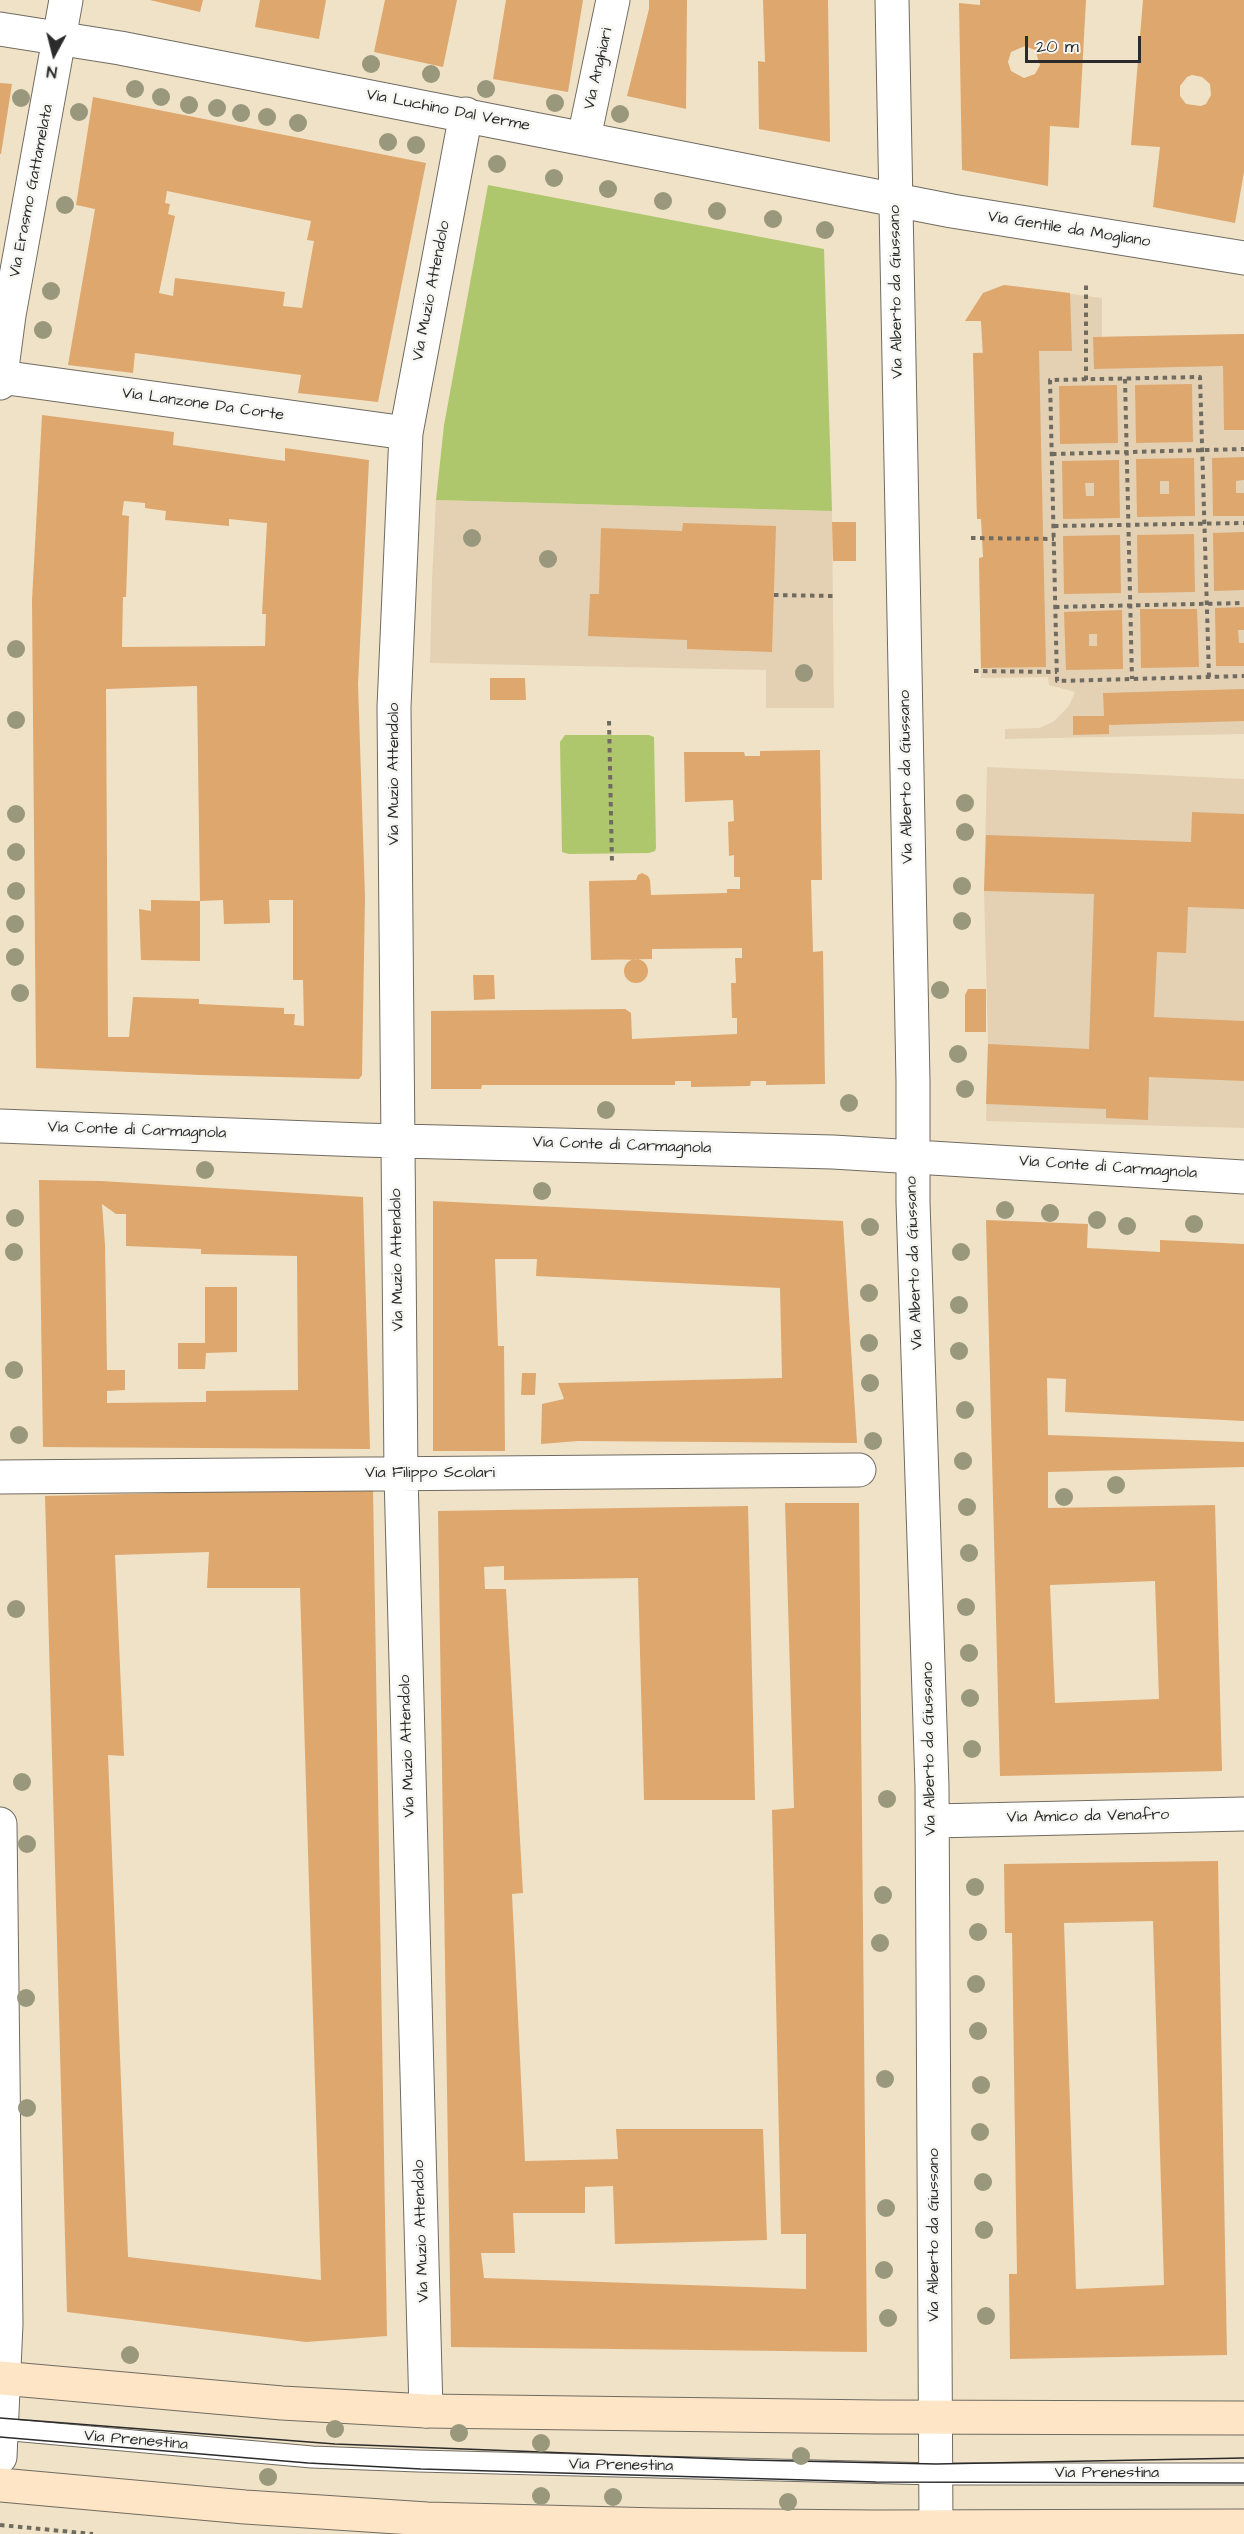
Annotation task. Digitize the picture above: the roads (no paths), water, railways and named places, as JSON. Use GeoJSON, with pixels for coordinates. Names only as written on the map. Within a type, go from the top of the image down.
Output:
{"type":"FeatureCollection","features":[{"type":"Feature","properties":{"kind":"main road"},"geometry":{"type":"LineString","coordinates":[[2,2379],[282,2403],[426,2411],[1244,2418]]}},
{"type":"Feature","properties":{"kind":"main road"},"geometry":{"type":"LineString","coordinates":[[0,2485],[244,2507],[427,2519],[659,2525],[1244,2526]]}},
{"type":"Feature","properties":{"kind":"street","name":"Via Erasmo Gattamelata"},"geometry":{"type":"LineString","coordinates":[[0,382],[9,315],[66,0]]}},
{"type":"Feature","properties":{"kind":"street","name":"Via Anghiari"},"geometry":{"type":"LineString","coordinates":[[584,138],[613,0]]}},
{"type":"Feature","properties":{"kind":"street","name":"Via Alberto da Giussano"},"geometry":{"type":"LineString","coordinates":[[892,0],[913,1156],[933,1821],[936,2527]]}},
{"type":"Feature","properties":{"kind":"street","name":"Via Luchino Dal Verme"},"geometry":{"type":"LineString","coordinates":[[0,28],[466,114],[896,198]]}},
{"type":"Feature","properties":{"kind":"street","name":"Via Muzio Attendolo"},"geometry":{"type":"LineString","coordinates":[[426,2411],[401,1474],[396,1139],[394,706],[406,433],[466,114]]}},
{"type":"Feature","properties":{"kind":"street","name":"Via Gentile da Mogliano"},"geometry":{"type":"LineString","coordinates":[[896,198],[952,211],[1244,258]]}},
{"type":"Feature","properties":{"kind":"street","name":"Via Lanzone Da Corte"},"geometry":{"type":"LineString","coordinates":[[1,376],[406,433]]}},
{"type":"Feature","properties":{"kind":"street","name":"Via Conte di Carmagnola"},"geometry":{"type":"LineString","coordinates":[[0,1126],[913,1156],[1244,1177]]}},
{"type":"Feature","properties":{"kind":"street","name":"Via Filippo Scolari"},"geometry":{"type":"LineString","coordinates":[[0,1477],[859,1470]]}},
{"type":"Feature","properties":{"kind":"street","name":"Via Amico da Venafro"},"geometry":{"type":"LineString","coordinates":[[933,1821],[1244,1814]]}},
{"type":"Feature","properties":{"kind":"street"},"geometry":{"type":"LineString","coordinates":[[0,1824],[6,2324],[1,2438]]}},
{"type":"Feature","properties":{"kind":"lane","name":"Via Prenestina"},"geometry":{"type":"LineString","coordinates":[[1,2438],[312,2457],[936,2474],[1244,2474]]}},
{"type":"Feature","properties":{"kind":"tram line"},"geometry":{"type":"LineString","coordinates":[[0,2418],[335,2444],[748,2460],[936,2464],[1244,2458]]}},
{"type":"Feature","properties":{"kind":"tram line"},"geometry":{"type":"LineString","coordinates":[[0,2437],[308,2463],[421,2469],[876,2482],[1244,2483]]}}]}
